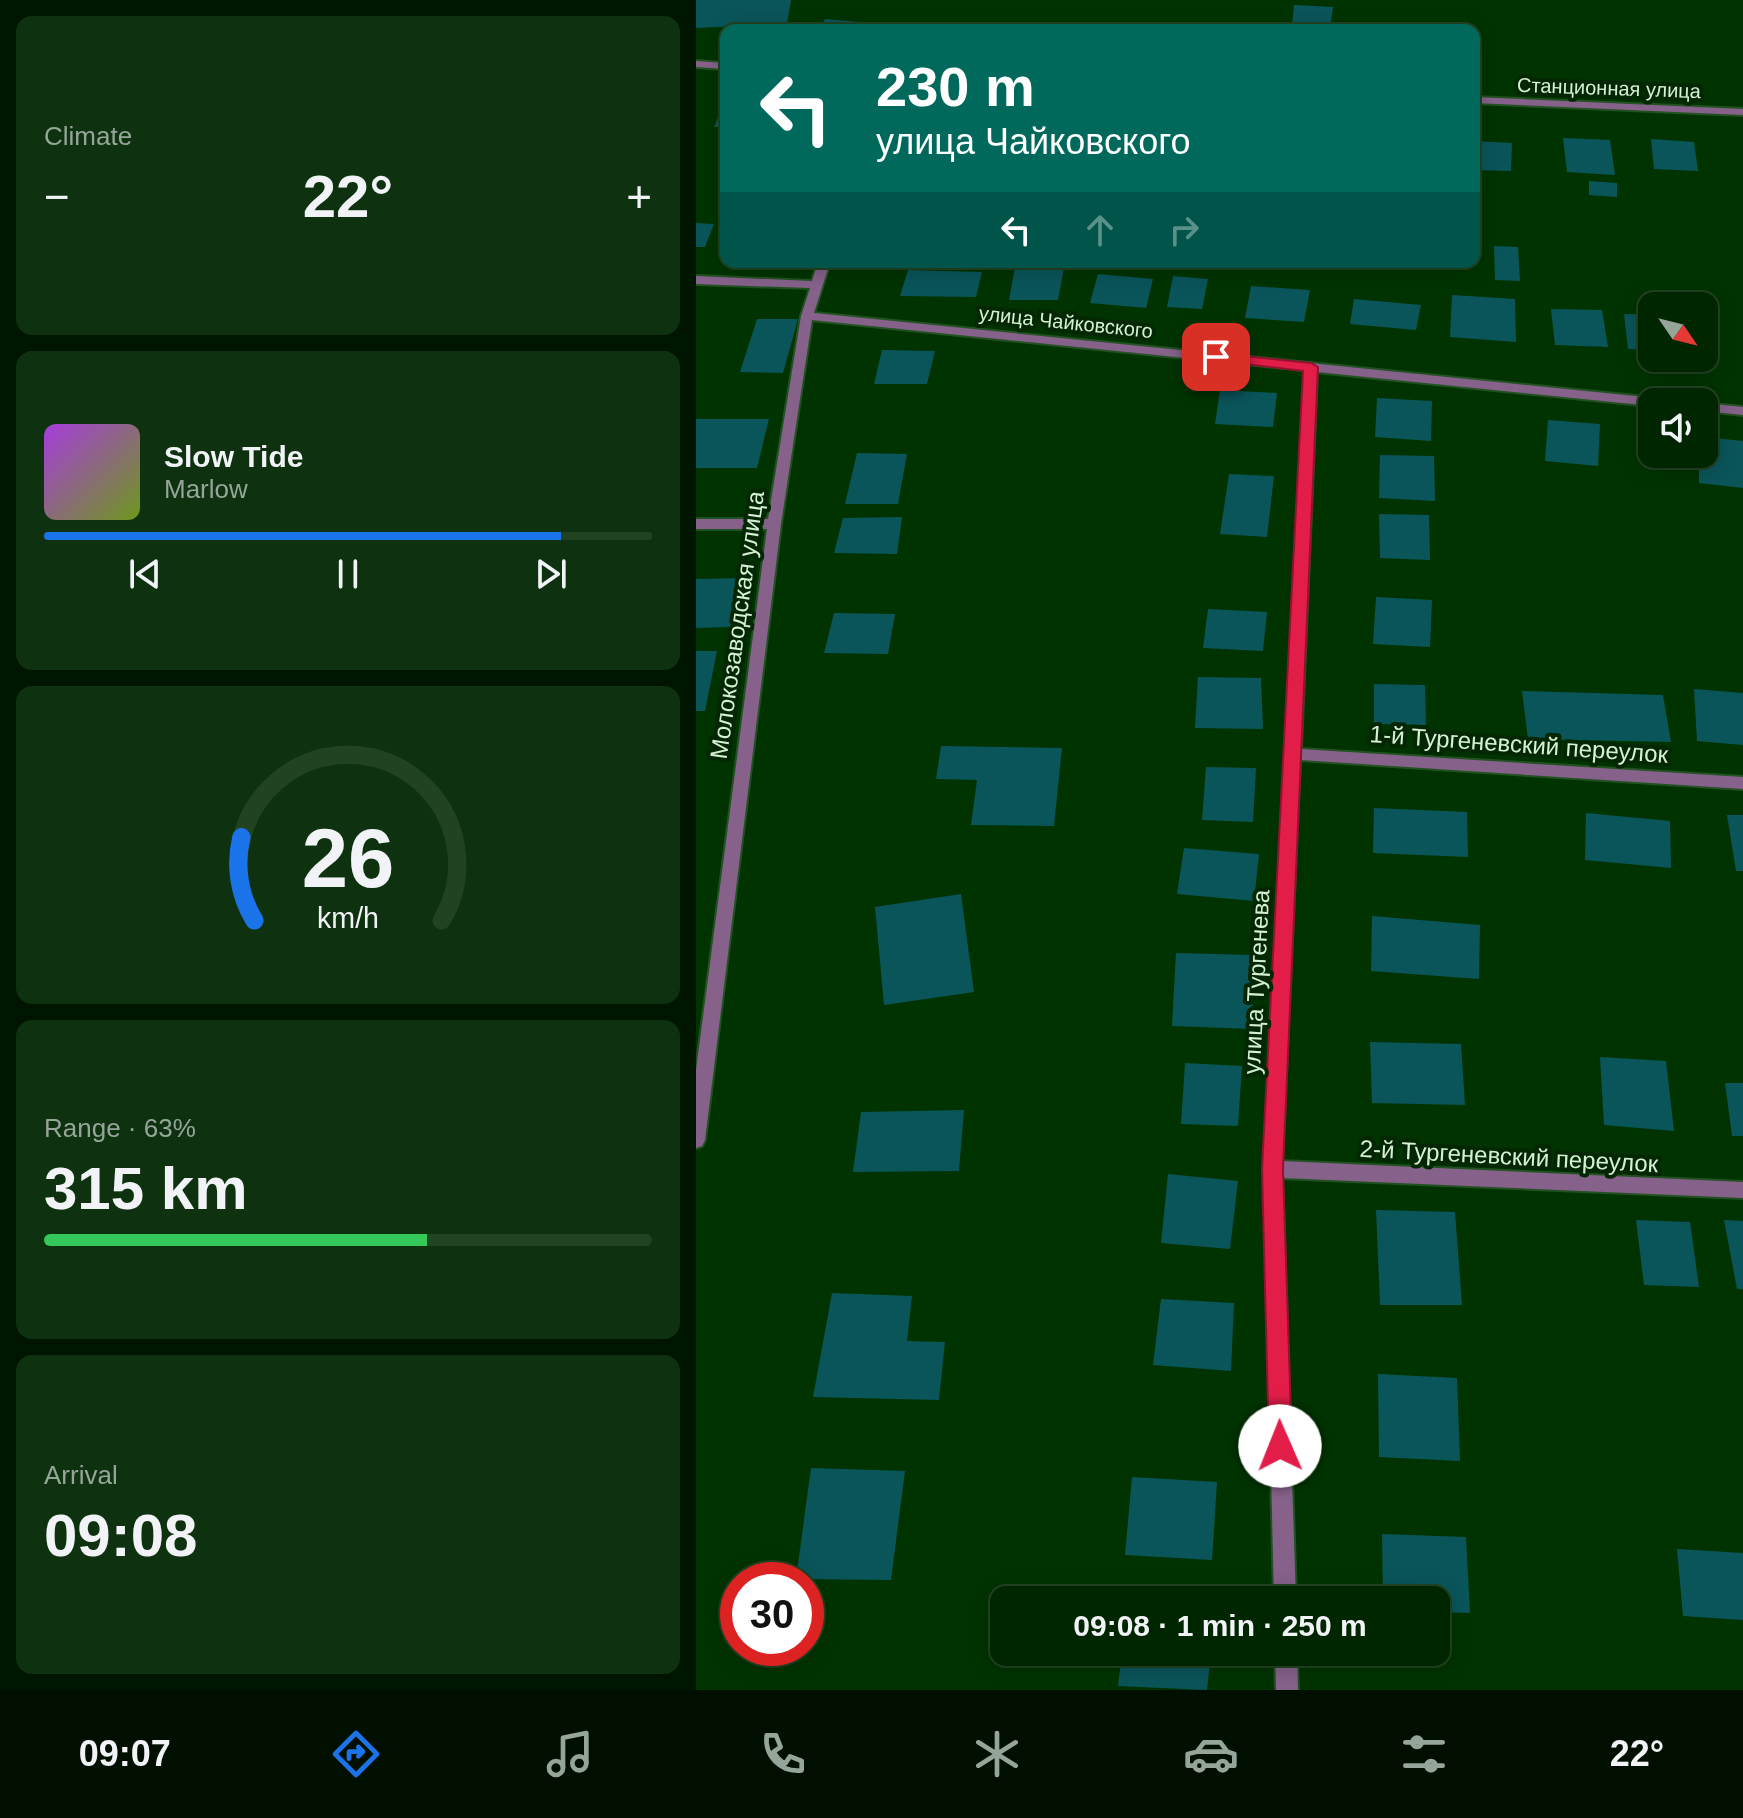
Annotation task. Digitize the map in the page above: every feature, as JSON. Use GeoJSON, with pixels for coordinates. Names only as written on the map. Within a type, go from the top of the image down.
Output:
{"type":"FeatureCollection","features":[{"type":"Feature","properties":{"kind":"street"},"geometry":{"type":"LineString","coordinates":[[696,64],[720,66]]}},
{"type":"Feature","properties":{"kind":"street","name":"Станционная улица"},"geometry":{"type":"LineString","coordinates":[[1480,100],[1743,112]]}},
{"type":"Feature","properties":{"kind":"street","name":"Молокозаводская улица"},"geometry":{"type":"LineString","coordinates":[[696,1140],[774,524],[807,316],[822,268]]}},
{"type":"Feature","properties":{"kind":"street"},"geometry":{"type":"LineString","coordinates":[[696,280],[816,285]]}},
{"type":"Feature","properties":{"kind":"street","name":"улица Чайковского"},"geometry":{"type":"LineString","coordinates":[[807,316],[1638,400]]}},
{"type":"Feature","properties":{"kind":"street","name":"улица Тургенева"},"geometry":{"type":"LineString","coordinates":[[1285,1586],[1273,1169],[1311,367]]}},
{"type":"Feature","properties":{"kind":"street"},"geometry":{"type":"LineString","coordinates":[[1718,408],[1743,411]]}},
{"type":"Feature","properties":{"kind":"street"},"geometry":{"type":"LineString","coordinates":[[696,524],[774,524]]}},
{"type":"Feature","properties":{"kind":"street","name":"1-й Тургеневский переулок"},"geometry":{"type":"LineString","coordinates":[[1293,754],[1743,783]]}},
{"type":"Feature","properties":{"kind":"street","name":"2-й Тургеневский переулок"},"geometry":{"type":"LineString","coordinates":[[1273,1169],[1743,1190]]}},
{"type":"Feature","properties":{"kind":"street"},"geometry":{"type":"LineString","coordinates":[[1286,1666],[1287,1690]]}},
{"type":"Feature","properties":{"kind":"building"},"geometry":{"type":"Polygon","coordinates":[[[696,0],[791,0],[787,24],[720,24],[720,27],[696,28],[696,0]]]}},
{"type":"Feature","properties":{"kind":"building"},"geometry":{"type":"Polygon","coordinates":[[[1294,5],[1333,7],[1331,24],[1292,24],[1294,5]]]}},
{"type":"Feature","properties":{"kind":"building"},"geometry":{"type":"Polygon","coordinates":[[[825,19],[883,24],[822,24],[825,19]]]}},
{"type":"Feature","properties":{"kind":"building"},"geometry":{"type":"Polygon","coordinates":[[[720,112],[720,127],[714,127],[720,112]]]}},
{"type":"Feature","properties":{"kind":"building"},"geometry":{"type":"Polygon","coordinates":[[[1563,138],[1610,140],[1615,175],[1567,172],[1563,138]]]}},
{"type":"Feature","properties":{"kind":"building"},"geometry":{"type":"Polygon","coordinates":[[[1651,139],[1694,142],[1698,171],[1654,169],[1651,139]]]}},
{"type":"Feature","properties":{"kind":"building"},"geometry":{"type":"Polygon","coordinates":[[[1480,141],[1512,143],[1511,171],[1480,170],[1480,141]]]}},
{"type":"Feature","properties":{"kind":"building"},"geometry":{"type":"Polygon","coordinates":[[[1589,181],[1617,183],[1617,197],[1589,195],[1589,181]]]}},
{"type":"Feature","properties":{"kind":"building"},"geometry":{"type":"Polygon","coordinates":[[[696,223],[714,224],[705,247],[696,247],[696,223]]]}},
{"type":"Feature","properties":{"kind":"building"},"geometry":{"type":"Polygon","coordinates":[[[1494,246],[1518,247],[1520,281],[1495,280],[1494,246]]]}},
{"type":"Feature","properties":{"kind":"building"},"geometry":{"type":"Polygon","coordinates":[[[1015,268],[1064,268],[1058,300],[1009,300],[1015,268]]]}},
{"type":"Feature","properties":{"kind":"building"},"geometry":{"type":"Polygon","coordinates":[[[908,270],[982,272],[976,297],[900,296],[908,270]]]}},
{"type":"Feature","properties":{"kind":"building"},"geometry":{"type":"Polygon","coordinates":[[[1098,274],[1153,279],[1146,308],[1090,303],[1098,274]]]}},
{"type":"Feature","properties":{"kind":"building"},"geometry":{"type":"Polygon","coordinates":[[[1173,276],[1208,279],[1202,309],[1167,307],[1173,276]]]}},
{"type":"Feature","properties":{"kind":"building"},"geometry":{"type":"Polygon","coordinates":[[[1251,286],[1310,290],[1304,322],[1245,318],[1251,286]]]}},
{"type":"Feature","properties":{"kind":"building"},"geometry":{"type":"Polygon","coordinates":[[[1452,295],[1515,299],[1516,342],[1450,337],[1452,295]]]}},
{"type":"Feature","properties":{"kind":"building"},"geometry":{"type":"Polygon","coordinates":[[[1354,299],[1421,305],[1416,330],[1350,324],[1354,299]]]}},
{"type":"Feature","properties":{"kind":"building"},"geometry":{"type":"Polygon","coordinates":[[[1551,309],[1602,310],[1608,347],[1555,345],[1551,309]]]}},
{"type":"Feature","properties":{"kind":"building"},"geometry":{"type":"Polygon","coordinates":[[[1624,314],[1638,314],[1638,349],[1628,349],[1624,314]]]}},
{"type":"Feature","properties":{"kind":"building"},"geometry":{"type":"Polygon","coordinates":[[[757,319],[798,319],[783,373],[740,372],[757,319]]]}},
{"type":"Feature","properties":{"kind":"building"},"geometry":{"type":"Polygon","coordinates":[[[882,350],[935,351],[927,384],[874,384],[882,350]]]}},
{"type":"Feature","properties":{"kind":"building"},"geometry":{"type":"Polygon","coordinates":[[[1220,390],[1277,393],[1273,427],[1215,424],[1220,390]]]}},
{"type":"Feature","properties":{"kind":"building"},"geometry":{"type":"Polygon","coordinates":[[[1377,398],[1432,401],[1431,441],[1375,437],[1377,398]]]}},
{"type":"Feature","properties":{"kind":"building"},"geometry":{"type":"Polygon","coordinates":[[[696,419],[769,419],[757,468],[696,468],[696,419]]]}},
{"type":"Feature","properties":{"kind":"building"},"geometry":{"type":"Polygon","coordinates":[[[1548,420],[1600,424],[1598,466],[1545,461],[1548,420]]]}},
{"type":"Feature","properties":{"kind":"building"},"geometry":{"type":"Polygon","coordinates":[[[1718,438],[1743,441],[1743,488],[1699,483],[1699,468],[1718,468],[1718,438]]]}},
{"type":"Feature","properties":{"kind":"building"},"geometry":{"type":"Polygon","coordinates":[[[857,453],[907,454],[898,504],[845,504],[857,453]]]}},
{"type":"Feature","properties":{"kind":"building"},"geometry":{"type":"Polygon","coordinates":[[[1380,455],[1434,456],[1435,501],[1379,498],[1380,455]]]}},
{"type":"Feature","properties":{"kind":"building"},"geometry":{"type":"Polygon","coordinates":[[[1229,474],[1274,476],[1267,537],[1220,534],[1229,474]]]}},
{"type":"Feature","properties":{"kind":"building"},"geometry":{"type":"Polygon","coordinates":[[[1379,514],[1429,515],[1430,560],[1380,558],[1379,514]]]}},
{"type":"Feature","properties":{"kind":"building"},"geometry":{"type":"Polygon","coordinates":[[[902,517],[897,554],[834,553],[843,518],[902,517]]]}},
{"type":"Feature","properties":{"kind":"building"},"geometry":{"type":"Polygon","coordinates":[[[743,578],[732,627],[696,628],[696,579],[743,578]]]}},
{"type":"Feature","properties":{"kind":"building"},"geometry":{"type":"Polygon","coordinates":[[[1376,597],[1432,600],[1430,647],[1373,644],[1376,597]]]}},
{"type":"Feature","properties":{"kind":"building"},"geometry":{"type":"Polygon","coordinates":[[[1208,609],[1267,612],[1263,651],[1203,648],[1208,609]]]}},
{"type":"Feature","properties":{"kind":"building"},"geometry":{"type":"Polygon","coordinates":[[[834,613],[895,614],[888,654],[824,653],[834,613]]]}},
{"type":"Feature","properties":{"kind":"building"},"geometry":{"type":"Polygon","coordinates":[[[696,651],[717,651],[705,711],[696,711],[696,651]]]}},
{"type":"Feature","properties":{"kind":"building"},"geometry":{"type":"Polygon","coordinates":[[[1198,677],[1261,678],[1263,729],[1195,728],[1198,677]]]}},
{"type":"Feature","properties":{"kind":"building"},"geometry":{"type":"Polygon","coordinates":[[[1374,684],[1425,685],[1426,725],[1374,724],[1374,684]]]}},
{"type":"Feature","properties":{"kind":"building"},"geometry":{"type":"Polygon","coordinates":[[[1694,689],[1743,693],[1743,745],[1697,741],[1694,689]]]}},
{"type":"Feature","properties":{"kind":"building"},"geometry":{"type":"Polygon","coordinates":[[[1522,691],[1663,695],[1671,742],[1528,739],[1522,691]]]}},
{"type":"Feature","properties":{"kind":"building"},"geometry":{"type":"Polygon","coordinates":[[[941,746],[1062,748],[1054,826],[971,825],[977,780],[936,779],[941,746]]]}},
{"type":"Feature","properties":{"kind":"building"},"geometry":{"type":"Polygon","coordinates":[[[1206,767],[1256,768],[1253,822],[1202,820],[1206,767]]]}},
{"type":"Feature","properties":{"kind":"building"},"geometry":{"type":"Polygon","coordinates":[[[1374,808],[1467,812],[1468,857],[1373,853],[1374,808]]]}},
{"type":"Feature","properties":{"kind":"building"},"geometry":{"type":"Polygon","coordinates":[[[1586,813],[1670,821],[1671,868],[1585,860],[1586,813]]]}},
{"type":"Feature","properties":{"kind":"building"},"geometry":{"type":"Polygon","coordinates":[[[1727,815],[1743,815],[1743,871],[1736,871],[1727,815]]]}},
{"type":"Feature","properties":{"kind":"building"},"geometry":{"type":"Polygon","coordinates":[[[1184,848],[1259,854],[1254,901],[1177,894],[1184,848]]]}},
{"type":"Feature","properties":{"kind":"building"},"geometry":{"type":"Polygon","coordinates":[[[961,894],[974,992],[884,1005],[875,907],[961,894]]]}},
{"type":"Feature","properties":{"kind":"building"},"geometry":{"type":"Polygon","coordinates":[[[1372,916],[1480,925],[1479,979],[1371,971],[1372,916]]]}},
{"type":"Feature","properties":{"kind":"building"},"geometry":{"type":"Polygon","coordinates":[[[1176,953],[1253,955],[1252,1029],[1172,1026],[1176,953]]]}},
{"type":"Feature","properties":{"kind":"building"},"geometry":{"type":"Polygon","coordinates":[[[1370,1042],[1461,1044],[1465,1105],[1372,1103],[1370,1042]]]}},
{"type":"Feature","properties":{"kind":"building"},"geometry":{"type":"Polygon","coordinates":[[[1600,1057],[1666,1061],[1674,1131],[1604,1125],[1600,1057]]]}},
{"type":"Feature","properties":{"kind":"building"},"geometry":{"type":"Polygon","coordinates":[[[1185,1063],[1242,1066],[1238,1126],[1181,1124],[1185,1063]]]}},
{"type":"Feature","properties":{"kind":"building"},"geometry":{"type":"Polygon","coordinates":[[[1725,1083],[1743,1083],[1743,1136],[1732,1136],[1725,1083]]]}},
{"type":"Feature","properties":{"kind":"building"},"geometry":{"type":"Polygon","coordinates":[[[964,1110],[959,1171],[853,1172],[861,1112],[964,1110]]]}},
{"type":"Feature","properties":{"kind":"building"},"geometry":{"type":"Polygon","coordinates":[[[1168,1174],[1238,1181],[1230,1249],[1161,1243],[1168,1174]]]}},
{"type":"Feature","properties":{"kind":"building"},"geometry":{"type":"Polygon","coordinates":[[[1376,1210],[1455,1212],[1462,1305],[1380,1305],[1376,1210]]]}},
{"type":"Feature","properties":{"kind":"building"},"geometry":{"type":"Polygon","coordinates":[[[1636,1220],[1690,1222],[1699,1287],[1644,1285],[1636,1220]]]}},
{"type":"Feature","properties":{"kind":"building"},"geometry":{"type":"Polygon","coordinates":[[[1724,1220],[1743,1221],[1743,1289],[1737,1289],[1724,1220]]]}},
{"type":"Feature","properties":{"kind":"building"},"geometry":{"type":"Polygon","coordinates":[[[832,1293],[912,1296],[907,1341],[945,1342],[939,1400],[813,1397],[832,1293]]]}},
{"type":"Feature","properties":{"kind":"building"},"geometry":{"type":"Polygon","coordinates":[[[1161,1299],[1234,1303],[1231,1371],[1153,1365],[1161,1299]]]}},
{"type":"Feature","properties":{"kind":"building"},"geometry":{"type":"Polygon","coordinates":[[[1378,1374],[1457,1378],[1460,1461],[1379,1457],[1378,1374]]]}},
{"type":"Feature","properties":{"kind":"building"},"geometry":{"type":"Polygon","coordinates":[[[811,1468],[905,1471],[891,1580],[824,1579],[824,1562],[798,1562],[811,1468]]]}},
{"type":"Feature","properties":{"kind":"building"},"geometry":{"type":"Polygon","coordinates":[[[1132,1477],[1217,1482],[1212,1560],[1125,1555],[1132,1477]]]}},
{"type":"Feature","properties":{"kind":"building"},"geometry":{"type":"Polygon","coordinates":[[[1382,1534],[1466,1537],[1470,1613],[1450,1612],[1450,1586],[1383,1586],[1382,1534]]]}},
{"type":"Feature","properties":{"kind":"building"},"geometry":{"type":"Polygon","coordinates":[[[1677,1549],[1743,1553],[1743,1620],[1683,1616],[1677,1549]]]}},
{"type":"Feature","properties":{"kind":"building"},"geometry":{"type":"Polygon","coordinates":[[[1120,1666],[1210,1666],[1207,1690],[1118,1686],[1120,1666]]]}},
{"type":"Feature","properties":{"kind":"route"},"geometry":{"type":"LineString","coordinates":[[1216,357],[1311,367],[1273,1169],[1280,1446]]}}]}
